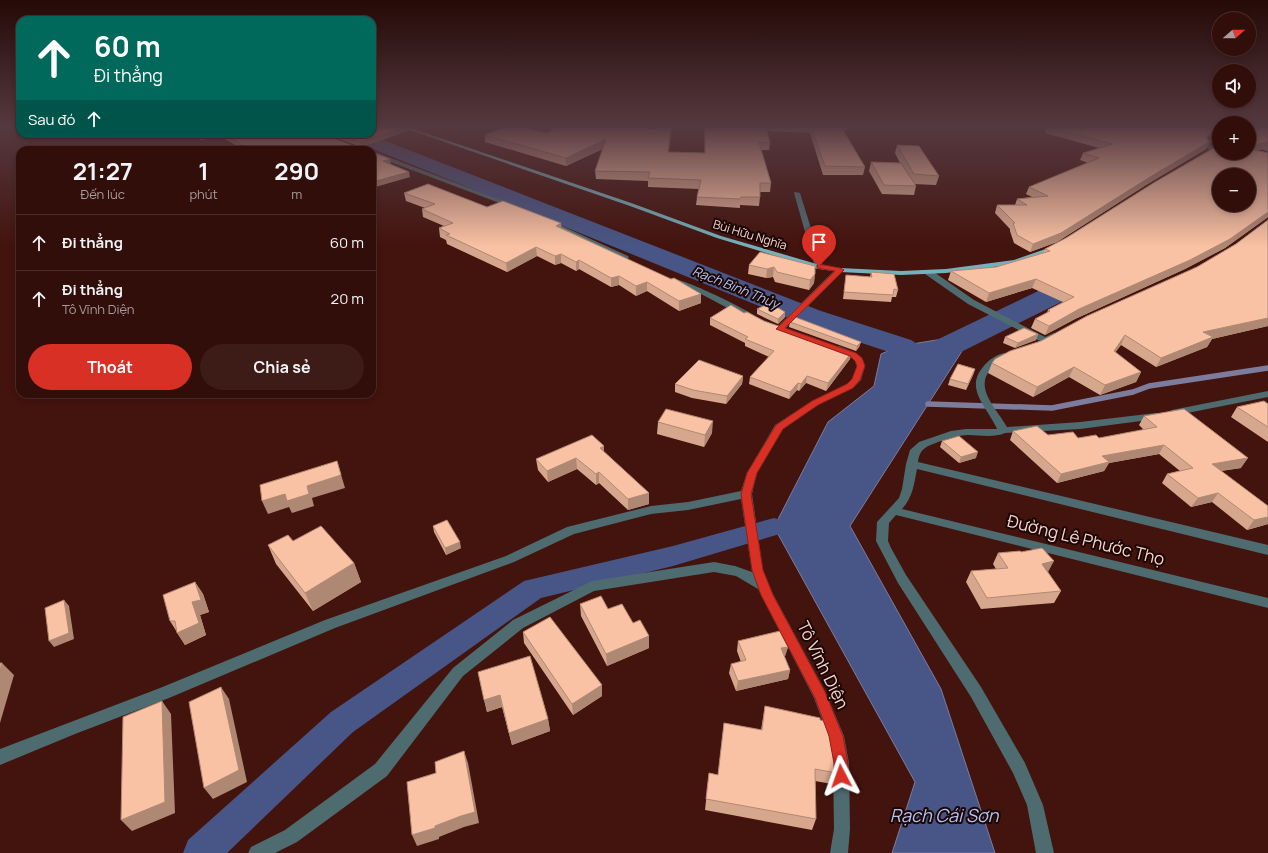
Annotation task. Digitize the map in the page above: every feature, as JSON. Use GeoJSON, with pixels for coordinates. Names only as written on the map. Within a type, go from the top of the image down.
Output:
{"type":"FeatureCollection","features":[{"type":"Feature","properties":{"kind":"main road","name":"Bùi Hữu Nghĩa"},"geometry":{"type":"LineString","coordinates":[[519,167],[632,205],[719,237],[819,266],[840,270],[928,272],[999,265],[1016,262],[1044,252],[1060,244]]}},
{"type":"Feature","properties":{"kind":"street"},"geometry":{"type":"LineString","coordinates":[[408,167],[520,210]]}},
{"type":"Feature","properties":{"kind":"street"},"geometry":{"type":"LineString","coordinates":[[797,193],[819,266]]}},
{"type":"Feature","properties":{"kind":"street"},"geometry":{"type":"LineString","coordinates":[[540,218],[630,260]]}},
{"type":"Feature","properties":{"kind":"street"},"geometry":{"type":"LineString","coordinates":[[777,326],[817,293],[840,270]]}},
{"type":"Feature","properties":{"kind":"street"},"geometry":{"type":"LineString","coordinates":[[928,272],[959,295],[1031,333],[1041,343],[1059,333]]}},
{"type":"Feature","properties":{"kind":"street"},"geometry":{"type":"LineString","coordinates":[[669,279],[704,292],[800,335]]}},
{"type":"Feature","properties":{"kind":"street"},"geometry":{"type":"LineString","coordinates":[[0,757],[71,728],[164,693],[330,624],[510,559],[571,530],[651,510],[748,500],[752,473],[779,427],[815,403],[850,386],[856,380],[861,366],[859,360],[853,355],[829,346]]}},
{"type":"Feature","properties":{"kind":"street"},"geometry":{"type":"LineString","coordinates":[[1001,427],[981,393],[980,379],[983,370],[991,363],[999,358],[1014,353]]}},
{"type":"Feature","properties":{"kind":"street"},"geometry":{"type":"LineString","coordinates":[[1001,427],[1035,430],[1127,421],[1268,394]]}},
{"type":"Feature","properties":{"kind":"street"},"geometry":{"type":"LineString","coordinates":[[1001,427],[999,432],[951,434],[937,438],[923,444],[914,452],[908,489],[904,500],[883,522],[882,541],[902,579],[976,692],[1019,768],[1035,805],[1045,853]]}},
{"type":"Feature","properties":{"kind":"street"},"geometry":{"type":"LineString","coordinates":[[911,464],[1268,550]]}},
{"type":"Feature","properties":{"kind":"street","name":"Tô Vĩnh Diện"},"geometry":{"type":"LineString","coordinates":[[748,500],[757,570],[767,595],[820,696],[836,736],[841,763],[842,829],[839,853]]}},
{"type":"Feature","properties":{"kind":"street","name":"Đường Lê Phước Thọ"},"geometry":{"type":"LineString","coordinates":[[895,511],[1268,603]]}},
{"type":"Feature","properties":{"kind":"street"},"geometry":{"type":"LineString","coordinates":[[257,853],[291,836],[381,770],[458,672],[518,624],[592,586],[714,567],[743,572],[764,586]]}},
{"type":"Feature","properties":{"kind":"water","name":"Rạch Cái Sơn"},"geometry":{"type":"Polygon","coordinates":[[[973,334],[850,526],[941,689],[995,853],[892,853],[915,782],[774,527],[828,422],[874,386],[881,354],[900,346],[973,334]]]}},
{"type":"Feature","properties":{"kind":"building"},"geometry":{"type":"Polygon","coordinates":[[[376,167],[397,167],[409,172],[376,181],[376,167]]]}},
{"type":"Feature","properties":{"kind":"building"},"geometry":{"type":"Polygon","coordinates":[[[596,167],[766,167],[771,183],[760,183],[760,197],[741,197],[740,199],[697,197],[701,180],[648,178],[650,172],[595,171],[596,167]]]}},
{"type":"Feature","properties":{"kind":"building"},"geometry":{"type":"Polygon","coordinates":[[[874,167],[903,167],[916,186],[884,185],[874,167]]]}},
{"type":"Feature","properties":{"kind":"building"},"geometry":{"type":"Polygon","coordinates":[[[910,167],[933,167],[939,176],[914,174],[910,167]]]}},
{"type":"Feature","properties":{"kind":"building"},"geometry":{"type":"Polygon","coordinates":[[[1078,167],[1167,167],[1061,233],[1033,244],[1017,235],[1013,223],[1015,223],[997,205],[1027,205],[1017,199],[1048,196],[1029,187],[1078,167]]]}},
{"type":"Feature","properties":{"kind":"building"},"geometry":{"type":"Polygon","coordinates":[[[1181,167],[1268,167],[1268,212],[1230,239],[1190,260],[1079,309],[1049,326],[1035,319],[1050,311],[1048,310],[1074,297],[1036,279],[989,293],[951,271],[996,267],[1050,251],[1045,249],[1066,238],[1181,167]]]}},
{"type":"Feature","properties":{"kind":"building"},"geometry":{"type":"Polygon","coordinates":[[[428,184],[487,207],[503,201],[561,223],[556,226],[671,279],[674,278],[701,294],[679,301],[647,282],[636,286],[619,276],[611,278],[579,260],[576,262],[561,254],[555,256],[536,247],[506,263],[446,235],[450,234],[439,228],[453,223],[422,209],[435,204],[404,193],[428,184]]]}},
{"type":"Feature","properties":{"kind":"building"},"geometry":{"type":"Polygon","coordinates":[[[1268,220],[1268,318],[1203,332],[1213,337],[1161,358],[1125,335],[1114,351],[1141,372],[1105,385],[1074,367],[1037,387],[992,363],[995,359],[1010,351],[1041,341],[1087,316],[1197,267],[1236,244],[1268,220]]]}},
{"type":"Feature","properties":{"kind":"building"},"geometry":{"type":"Polygon","coordinates":[[[760,252],[815,266],[815,274],[810,280],[777,272],[774,267],[767,269],[749,265],[760,252]]]}},
{"type":"Feature","properties":{"kind":"building"},"geometry":{"type":"Polygon","coordinates":[[[871,272],[894,274],[898,290],[894,289],[893,295],[844,292],[846,275],[872,277],[871,272]]]}},
{"type":"Feature","properties":{"kind":"building"},"geometry":{"type":"Polygon","coordinates":[[[770,303],[785,312],[778,319],[757,309],[770,303]]]}},
{"type":"Feature","properties":{"kind":"building"},"geometry":{"type":"Polygon","coordinates":[[[731,305],[744,313],[747,312],[764,321],[852,352],[828,383],[807,376],[801,384],[798,383],[790,392],[750,377],[774,351],[745,339],[748,337],[710,318],[731,305]]]}},
{"type":"Feature","properties":{"kind":"building"},"geometry":{"type":"Polygon","coordinates":[[[795,317],[861,342],[857,346],[790,322],[795,317]]]}},
{"type":"Feature","properties":{"kind":"building"},"geometry":{"type":"Polygon","coordinates":[[[1024,328],[1038,334],[1018,343],[1005,337],[1024,328]]]}},
{"type":"Feature","properties":{"kind":"building"},"geometry":{"type":"Polygon","coordinates":[[[699,360],[743,376],[727,396],[693,390],[675,384],[699,360]]]}},
{"type":"Feature","properties":{"kind":"building"},"geometry":{"type":"Polygon","coordinates":[[[958,364],[975,369],[968,384],[950,379],[958,364]]]}},
{"type":"Feature","properties":{"kind":"building"},"geometry":{"type":"Polygon","coordinates":[[[1264,401],[1268,404],[1268,427],[1237,407],[1264,401]]]}},
{"type":"Feature","properties":{"kind":"building"},"geometry":{"type":"Polygon","coordinates":[[[666,409],[713,421],[705,435],[658,422],[666,409]]]}},
{"type":"Feature","properties":{"kind":"building"},"geometry":{"type":"Polygon","coordinates":[[[1184,409],[1248,458],[1212,464],[1268,506],[1268,517],[1254,520],[1218,493],[1198,498],[1167,474],[1193,468],[1164,445],[1102,456],[1109,462],[1061,474],[1013,431],[1037,426],[1048,435],[1073,432],[1078,438],[1096,435],[1099,438],[1157,427],[1144,416],[1184,409]]]}},
{"type":"Feature","properties":{"kind":"building"},"geometry":{"type":"Polygon","coordinates":[[[592,435],[604,446],[600,448],[649,493],[628,499],[599,472],[596,474],[576,458],[547,471],[536,459],[592,435]]]}},
{"type":"Feature","properties":{"kind":"building"},"geometry":{"type":"Polygon","coordinates":[[[959,436],[978,452],[961,457],[942,441],[959,436]]]}},
{"type":"Feature","properties":{"kind":"building"},"geometry":{"type":"Polygon","coordinates":[[[337,461],[341,475],[307,486],[309,494],[287,501],[285,494],[262,501],[260,485],[337,461]]]}},
{"type":"Feature","properties":{"kind":"building"},"geometry":{"type":"Polygon","coordinates":[[[447,520],[460,542],[445,548],[433,526],[447,520]]]}},
{"type":"Feature","properties":{"kind":"building"},"geometry":{"type":"Polygon","coordinates":[[[321,526],[354,563],[305,593],[268,545],[288,535],[293,541],[321,526]]]}},
{"type":"Feature","properties":{"kind":"building"},"geometry":{"type":"Polygon","coordinates":[[[1042,548],[1054,561],[1042,564],[1061,591],[987,598],[971,571],[1008,568],[998,553],[1021,552],[1042,548]]]}},
{"type":"Feature","properties":{"kind":"building"},"geometry":{"type":"Polygon","coordinates":[[[195,582],[201,600],[192,602],[199,623],[177,633],[175,621],[170,621],[163,595],[195,582]]]}},
{"type":"Feature","properties":{"kind":"building"},"geometry":{"type":"Polygon","coordinates":[[[601,596],[608,609],[622,604],[633,623],[640,620],[649,636],[606,654],[580,604],[601,596]]]}},
{"type":"Feature","properties":{"kind":"building"},"geometry":{"type":"Polygon","coordinates":[[[64,600],[69,633],[49,641],[45,608],[64,600]]]}},
{"type":"Feature","properties":{"kind":"building"},"geometry":{"type":"Polygon","coordinates":[[[550,617],[602,685],[572,704],[523,632],[550,617]]]}},
{"type":"Feature","properties":{"kind":"building"},"geometry":{"type":"Polygon","coordinates":[[[780,631],[788,647],[781,648],[790,670],[738,681],[731,664],[746,660],[738,641],[780,631]]]}},
{"type":"Feature","properties":{"kind":"building"},"geometry":{"type":"Polygon","coordinates":[[[530,656],[548,719],[509,733],[500,695],[484,700],[478,672],[530,656]]]}},
{"type":"Feature","properties":{"kind":"building"},"geometry":{"type":"Polygon","coordinates":[[[221,687],[239,770],[204,788],[189,702],[221,687]]]}},
{"type":"Feature","properties":{"kind":"building"},"geometry":{"type":"Polygon","coordinates":[[[162,701],[165,802],[121,820],[123,717],[162,701]]]}},
{"type":"Feature","properties":{"kind":"building"},"geometry":{"type":"Polygon","coordinates":[[[765,706],[820,718],[820,720],[829,722],[836,751],[836,773],[815,769],[816,819],[706,799],[709,773],[718,775],[724,723],[762,730],[765,706]]]}},
{"type":"Feature","properties":{"kind":"building"},"geometry":{"type":"Polygon","coordinates":[[[464,751],[475,812],[435,826],[435,828],[412,835],[407,782],[436,773],[435,762],[464,751]]]}},
{"type":"Feature","properties":{"kind":"waterway","name":"Rạch Bình Thủy"},"geometry":{"type":"LineString","coordinates":[[434,167],[811,317],[900,346],[920,359]]}},
{"type":"Feature","properties":{"kind":"waterway","name":"Rạch Bình Thủy"},"geometry":{"type":"LineString","coordinates":[[930,355],[1067,288],[1092,272]]}},
{"type":"Feature","properties":{"kind":"waterway"},"geometry":{"type":"LineString","coordinates":[[928,404],[1052,408],[1133,392],[1149,386],[1268,368]]}},
{"type":"Feature","properties":{"kind":"waterway"},"geometry":{"type":"LineString","coordinates":[[201,853],[342,722],[533,589],[673,556],[774,527]]}},
{"type":"Feature","properties":{"kind":"route"},"geometry":{"type":"LineString","coordinates":[[819,266],[840,270],[780,329],[853,355],[859,360],[861,366],[856,380],[850,386],[815,403],[779,427],[752,473],[746,494],[749,506],[757,570],[767,595],[820,696],[836,736],[841,763],[841,776]]}}]}
